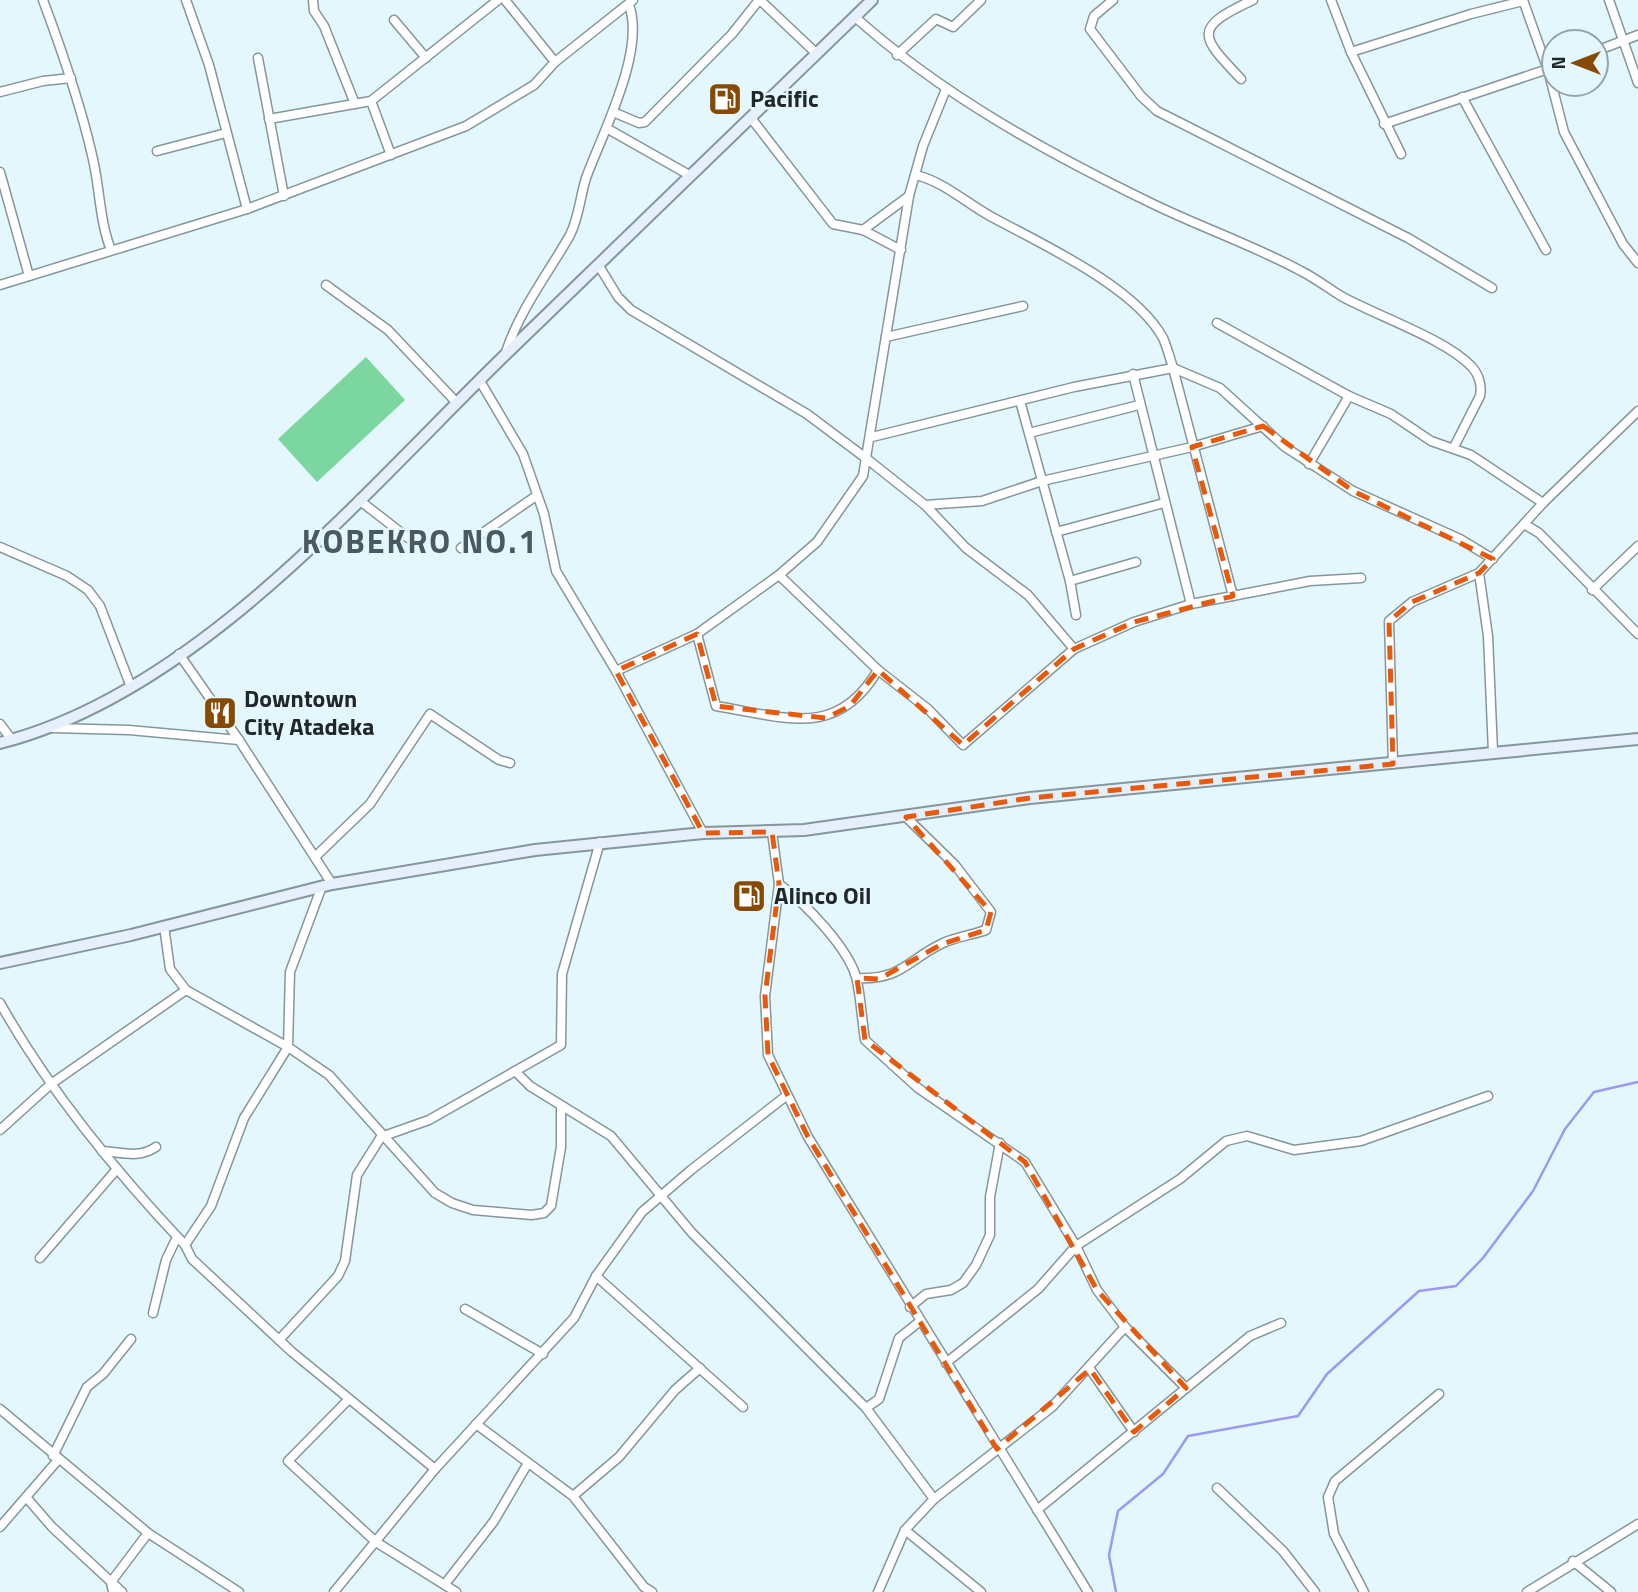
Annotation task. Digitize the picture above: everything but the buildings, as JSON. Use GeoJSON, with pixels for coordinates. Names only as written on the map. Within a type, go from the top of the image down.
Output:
{"type":"FeatureCollection","features":[{"type":"Feature","properties":{"kind":"street"},"geometry":{"type":"LineString","coordinates":[[43,0],[71,78],[92,155],[105,235],[111,250]]}},
{"type":"Feature","properties":{"kind":"street"},"geometry":{"type":"LineString","coordinates":[[186,0],[199,32],[247,209]]}},
{"type":"Feature","properties":{"kind":"street"},"geometry":{"type":"LineString","coordinates":[[313,0],[314,11],[324,26],[355,104]]}},
{"type":"Feature","properties":{"kind":"street"},"geometry":{"type":"LineString","coordinates":[[269,119],[372,101],[498,0]]}},
{"type":"Feature","properties":{"kind":"street"},"geometry":{"type":"LineString","coordinates":[[505,0],[555,62]]}},
{"type":"Feature","properties":{"kind":"street"},"geometry":{"type":"LineString","coordinates":[[613,112],[639,123],[645,122],[732,34],[760,0],[817,54]]}},
{"type":"Feature","properties":{"kind":"street"},"geometry":{"type":"LineString","coordinates":[[0,743],[52,728],[131,687],[245,605],[359,500],[872,0]]}},
{"type":"Feature","properties":{"kind":"street"},"geometry":{"type":"LineString","coordinates":[[897,55],[936,19],[953,27],[981,0]]}},
{"type":"Feature","properties":{"kind":"street"},"geometry":{"type":"LineString","coordinates":[[1113,0],[1094,16],[1090,29],[1141,96],[1157,111],[1408,238],[1492,288]]}},
{"type":"Feature","properties":{"kind":"street"},"geometry":{"type":"LineString","coordinates":[[1241,79],[1208,43],[1207,33],[1213,24],[1253,0]]}},
{"type":"Feature","properties":{"kind":"street"},"geometry":{"type":"LineString","coordinates":[[1331,0],[1351,52],[1401,154]]}},
{"type":"Feature","properties":{"kind":"street"},"geometry":{"type":"LineString","coordinates":[[1609,0],[1638,83]]}},
{"type":"Feature","properties":{"kind":"street"},"geometry":{"type":"LineString","coordinates":[[1351,52],[1471,14],[1523,1],[1540,42]]}},
{"type":"Feature","properties":{"kind":"street"},"geometry":{"type":"LineString","coordinates":[[0,285],[247,209],[466,127],[534,85],[555,62],[631,3],[635,30],[608,129],[586,179],[577,219],[517,320],[505,355]]}},
{"type":"Feature","properties":{"kind":"street"},"geometry":{"type":"LineString","coordinates":[[855,17],[897,55],[946,89],[1032,140],[1150,203],[1299,270],[1377,315],[1437,342],[1472,367],[1482,387],[1480,396],[1454,447]]}},
{"type":"Feature","properties":{"kind":"street"},"geometry":{"type":"LineString","coordinates":[[394,20],[426,58]]}},
{"type":"Feature","properties":{"kind":"street"},"geometry":{"type":"LineString","coordinates":[[1610,45],[1638,36]]}},
{"type":"Feature","properties":{"kind":"street"},"geometry":{"type":"LineString","coordinates":[[258,58],[284,196]]}},
{"type":"Feature","properties":{"kind":"street"},"geometry":{"type":"LineString","coordinates":[[1384,124],[1540,72]]}},
{"type":"Feature","properties":{"kind":"street"},"geometry":{"type":"LineString","coordinates":[[0,92],[43,81],[71,78]]}},
{"type":"Feature","properties":{"kind":"street"},"geometry":{"type":"LineString","coordinates":[[616,671],[697,634],[779,575],[817,542],[858,484],[872,437],[909,196],[923,146],[946,89]]}},
{"type":"Feature","properties":{"kind":"street"},"geometry":{"type":"LineString","coordinates":[[1462,97],[1546,250]]}},
{"type":"Feature","properties":{"kind":"street"},"geometry":{"type":"LineString","coordinates":[[1557,98],[1564,132],[1623,244],[1638,263]]}},
{"type":"Feature","properties":{"kind":"street"},"geometry":{"type":"LineString","coordinates":[[372,101],[391,155]]}},
{"type":"Feature","properties":{"kind":"street"},"geometry":{"type":"LineString","coordinates":[[751,118],[833,224],[863,230],[901,250]]}},
{"type":"Feature","properties":{"kind":"street"},"geometry":{"type":"LineString","coordinates":[[608,129],[691,176]]}},
{"type":"Feature","properties":{"kind":"street"},"geometry":{"type":"LineString","coordinates":[[157,152],[226,134]]}},
{"type":"Feature","properties":{"kind":"street"},"geometry":{"type":"LineString","coordinates":[[0,172],[29,276]]}},
{"type":"Feature","properties":{"kind":"street"},"geometry":{"type":"LineString","coordinates":[[916,176],[931,179],[965,202],[1076,260],[1152,322],[1163,339],[1173,368],[1233,596]]}},
{"type":"Feature","properties":{"kind":"street"},"geometry":{"type":"LineString","coordinates":[[863,230],[909,196]]}},
{"type":"Feature","properties":{"kind":"street"},"geometry":{"type":"LineString","coordinates":[[599,267],[618,297],[631,310],[807,414],[925,505],[967,548],[1028,595],[1074,649]]}},
{"type":"Feature","properties":{"kind":"street"},"geometry":{"type":"LineString","coordinates":[[326,285],[388,330],[457,403]]}},
{"type":"Feature","properties":{"kind":"street"},"geometry":{"type":"LineString","coordinates":[[886,337],[1023,306]]}},
{"type":"Feature","properties":{"kind":"street"},"geometry":{"type":"LineString","coordinates":[[1217,323],[1349,396],[1391,414],[1431,441],[1454,447],[1497,470],[1543,503]]}},
{"type":"Feature","properties":{"kind":"street"},"geometry":{"type":"LineString","coordinates":[[872,437],[1133,374],[1173,368],[1220,388],[1309,464],[1353,491],[1460,539],[1493,559]]}},
{"type":"Feature","properties":{"kind":"street"},"geometry":{"type":"LineString","coordinates":[[1133,374],[1191,604]]}},
{"type":"Feature","properties":{"kind":"street"},"geometry":{"type":"LineString","coordinates":[[480,381],[523,454],[544,514],[556,570],[616,671],[704,833]]}},
{"type":"Feature","properties":{"kind":"street"},"geometry":{"type":"LineString","coordinates":[[1309,464],[1349,396]]}},
{"type":"Feature","properties":{"kind":"street"},"geometry":{"type":"LineString","coordinates":[[1020,401],[1070,580],[1076,615]]}},
{"type":"Feature","properties":{"kind":"street"},"geometry":{"type":"LineString","coordinates":[[1029,433],[1139,405]]}},
{"type":"Feature","properties":{"kind":"street"},"geometry":{"type":"LineString","coordinates":[[1393,764],[1390,621],[1412,602],[1479,573],[1543,503],[1638,411]]}},
{"type":"Feature","properties":{"kind":"street"},"geometry":{"type":"LineString","coordinates":[[925,505],[982,501],[1042,481],[1192,447],[1262,426]]}},
{"type":"Feature","properties":{"kind":"street"},"geometry":{"type":"LineString","coordinates":[[461,548],[536,496]]}},
{"type":"Feature","properties":{"kind":"street"},"geometry":{"type":"LineString","coordinates":[[359,500],[408,538]]}},
{"type":"Feature","properties":{"kind":"street"},"geometry":{"type":"LineString","coordinates":[[1056,532],[1164,503]]}},
{"type":"Feature","properties":{"kind":"street"},"geometry":{"type":"LineString","coordinates":[[1524,524],[1539,533],[1638,634]]}},
{"type":"Feature","properties":{"kind":"street"},"geometry":{"type":"LineString","coordinates":[[1592,590],[1638,546]]}},
{"type":"Feature","properties":{"kind":"street"},"geometry":{"type":"LineString","coordinates":[[0,547],[67,576],[88,590],[100,606],[131,687]]}},
{"type":"Feature","properties":{"kind":"street"},"geometry":{"type":"LineString","coordinates":[[1070,580],[1136,562]]}},
{"type":"Feature","properties":{"kind":"street"},"geometry":{"type":"LineString","coordinates":[[1479,573],[1488,636],[1493,752]]}},
{"type":"Feature","properties":{"kind":"street"},"geometry":{"type":"LineString","coordinates":[[779,575],[878,670],[928,709],[962,745],[1074,649],[1134,622],[1191,604],[1310,581],[1362,578]]}},
{"type":"Feature","properties":{"kind":"street"},"geometry":{"type":"LineString","coordinates":[[697,634],[716,706],[773,715],[826,718],[850,706],[867,689],[878,670]]}},
{"type":"Feature","properties":{"kind":"street"},"geometry":{"type":"LineString","coordinates":[[179,654],[316,856],[327,885],[290,972],[288,1047],[244,1118],[211,1206],[185,1245]]}},
{"type":"Feature","properties":{"kind":"street"},"geometry":{"type":"LineString","coordinates":[[316,856],[370,804],[430,714],[499,760],[510,763]]}},
{"type":"Feature","properties":{"kind":"street"},"geometry":{"type":"LineString","coordinates":[[0,724],[12,740]]}},
{"type":"Feature","properties":{"kind":"street"},"geometry":{"type":"LineString","coordinates":[[52,728],[129,730],[239,740]]}},
{"type":"Feature","properties":{"kind":"street"},"geometry":{"type":"LineString","coordinates":[[0,962],[164,926],[327,885],[472,859],[600,842],[704,833],[772,832],[906,817],[1030,798],[1638,739]]}},
{"type":"Feature","properties":{"kind":"street"},"geometry":{"type":"LineString","coordinates":[[857,978],[879,979],[902,970],[942,943],[986,930],[991,912],[955,865],[906,817]]}},
{"type":"Feature","properties":{"kind":"street"},"geometry":{"type":"LineString","coordinates":[[772,832],[779,884],[765,996],[768,1055],[786,1096],[910,1307],[1088,1592]]}},
{"type":"Feature","properties":{"kind":"street"},"geometry":{"type":"LineString","coordinates":[[279,1340],[338,1276],[345,1261],[357,1175],[381,1137],[429,1120],[561,1045],[562,974],[600,842]]}},
{"type":"Feature","properties":{"kind":"street"},"geometry":{"type":"LineString","coordinates":[[779,884],[803,902],[836,943],[857,978],[864,1040],[918,1088],[1024,1162],[1076,1247],[1097,1290],[1125,1327],[1186,1388]]}},
{"type":"Feature","properties":{"kind":"street"},"geometry":{"type":"LineString","coordinates":[[164,926],[170,970],[187,990],[288,1047],[328,1075],[381,1137],[435,1193],[452,1203],[473,1210],[532,1215],[544,1213],[551,1206],[561,1147],[561,1107]]}},
{"type":"Feature","properties":{"kind":"street"},"geometry":{"type":"LineString","coordinates":[[0,1130],[51,1084],[187,990]]}},
{"type":"Feature","properties":{"kind":"street"},"geometry":{"type":"LineString","coordinates":[[0,1003],[51,1084],[102,1151],[185,1245],[192,1259],[279,1340],[435,1469]]}},
{"type":"Feature","properties":{"kind":"street"},"geometry":{"type":"LineString","coordinates":[[515,1071],[530,1086],[561,1107],[611,1136],[702,1243],[866,1408],[933,1499]]}},
{"type":"Feature","properties":{"kind":"street"},"geometry":{"type":"LineString","coordinates":[[334,1592],[435,1469],[574,1318],[596,1276],[642,1212],[786,1096]]}},
{"type":"Feature","properties":{"kind":"street"},"geometry":{"type":"LineString","coordinates":[[946,1363],[1038,1289],[1076,1247],[1180,1179],[1226,1141],[1247,1136],[1294,1150],[1361,1141],[1488,1096]]}},
{"type":"Feature","properties":{"kind":"street"},"geometry":{"type":"LineString","coordinates":[[910,1307],[926,1294],[951,1290],[963,1283],[976,1265],[990,1235],[990,1197],[1000,1143]]}},
{"type":"Feature","properties":{"kind":"street"},"geometry":{"type":"LineString","coordinates":[[102,1151],[135,1155],[145,1154],[156,1147]]}},
{"type":"Feature","properties":{"kind":"street"},"geometry":{"type":"LineString","coordinates":[[40,1258],[117,1168]]}},
{"type":"Feature","properties":{"kind":"street"},"geometry":{"type":"LineString","coordinates":[[153,1313],[166,1260],[177,1237]]}},
{"type":"Feature","properties":{"kind":"street"},"geometry":{"type":"LineString","coordinates":[[596,1276],[743,1407]]}},
{"type":"Feature","properties":{"kind":"street"},"geometry":{"type":"LineString","coordinates":[[465,1308],[543,1354]]}},
{"type":"Feature","properties":{"kind":"street"},"geometry":{"type":"LineString","coordinates":[[866,1408],[879,1399],[899,1338],[919,1322]]}},
{"type":"Feature","properties":{"kind":"street"},"geometry":{"type":"LineString","coordinates":[[1037,1510],[1250,1336],[1281,1323]]}},
{"type":"Feature","properties":{"kind":"street"},"geometry":{"type":"LineString","coordinates":[[878,1592],[905,1530],[933,1499],[1052,1407],[1090,1369],[1125,1327]]}},
{"type":"Feature","properties":{"kind":"street"},"geometry":{"type":"LineString","coordinates":[[0,1527],[55,1458],[87,1387],[103,1374],[131,1339]]}},
{"type":"Feature","properties":{"kind":"street"},"geometry":{"type":"LineString","coordinates":[[573,1496],[619,1457],[675,1390],[700,1368]]}},
{"type":"Feature","properties":{"kind":"street"},"geometry":{"type":"LineString","coordinates":[[1090,1369],[1134,1432]]}},
{"type":"Feature","properties":{"kind":"street"},"geometry":{"type":"LineString","coordinates":[[1364,1592],[1335,1534],[1328,1497],[1335,1481],[1439,1394]]}},
{"type":"Feature","properties":{"kind":"street"},"geometry":{"type":"LineString","coordinates":[[349,1399],[288,1461],[376,1542],[456,1592]]}},
{"type":"Feature","properties":{"kind":"street"},"geometry":{"type":"LineString","coordinates":[[0,1409],[55,1458],[148,1533],[239,1592]]}},
{"type":"Feature","properties":{"kind":"street"},"geometry":{"type":"LineString","coordinates":[[476,1424],[573,1496],[644,1587],[652,1592]]}},
{"type":"Feature","properties":{"kind":"street"},"geometry":{"type":"LineString","coordinates":[[445,1584],[494,1521],[528,1463]]}},
{"type":"Feature","properties":{"kind":"street"},"geometry":{"type":"LineString","coordinates":[[1217,1488],[1283,1551],[1315,1592]]}},
{"type":"Feature","properties":{"kind":"street"},"geometry":{"type":"LineString","coordinates":[[26,1497],[52,1527],[122,1592]]}},
{"type":"Feature","properties":{"kind":"street"},"geometry":{"type":"LineString","coordinates":[[1527,1592],[1573,1561],[1638,1524]]}},
{"type":"Feature","properties":{"kind":"street"},"geometry":{"type":"LineString","coordinates":[[905,1530],[981,1592]]}},
{"type":"Feature","properties":{"kind":"street"},"geometry":{"type":"LineString","coordinates":[[113,1592],[111,1583],[148,1533]]}},
{"type":"Feature","properties":{"kind":"street"},"geometry":{"type":"LineString","coordinates":[[1573,1561],[1611,1592]]}},
{"type":"Feature","properties":{"kind":"highlighted area"},"geometry":{"type":"Polygon","coordinates":[[[1263,426],[1353,491],[1493,559],[1479,573],[1412,602],[1389,621],[1393,764],[1030,798],[906,817],[991,912],[986,930],[942,944],[879,979],[857,978],[865,1040],[1025,1162],[1097,1290],[1186,1388],[1134,1432],[1090,1369],[997,1449],[808,1137],[768,1055],[765,996],[779,884],[772,832],[703,833],[616,671],[697,634],[716,706],[826,718],[850,706],[878,670],[963,745],[1074,649],[1134,622],[1233,596],[1192,447],[1263,426]]]}},
{"type":"Feature","properties":{"kind":"green space"},"geometry":{"type":"Polygon","coordinates":[[[366,357],[405,400],[317,482],[278,439],[366,357]]]}},
{"type":"Feature","properties":{"kind":"waterway"},"geometry":{"type":"LineString","coordinates":[[1116,1592],[1109,1555],[1118,1511],[1163,1474],[1188,1436],[1298,1416],[1327,1374],[1419,1291],[1456,1286],[1483,1258],[1533,1191],[1565,1129],[1594,1092],[1638,1082]]}},
{"type":"Feature","properties":{"kind":"place","name":"Pacific"},"geometry":{"type":"Point","coordinates":[725,99]}},
{"type":"Feature","properties":{"kind":"place","name":"Downtown City Atadeka"},"geometry":{"type":"Point","coordinates":[220,713]}},
{"type":"Feature","properties":{"kind":"place","name":"Alinco Oil"},"geometry":{"type":"Point","coordinates":[749,896]}},
{"type":"Feature","properties":{"kind":"district","name":"KOBEKRO NO.1"},"geometry":{"type":"Point","coordinates":[420,542]}}]}
